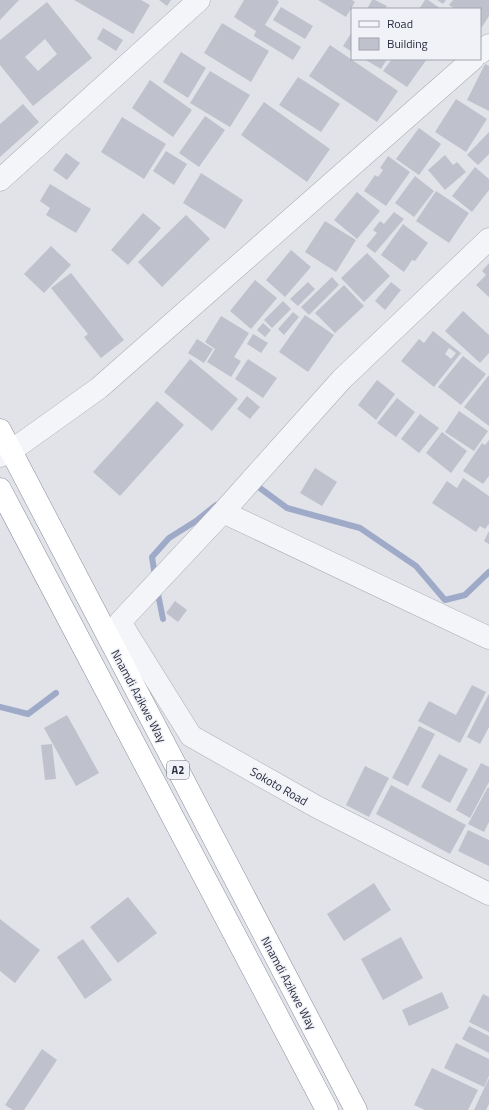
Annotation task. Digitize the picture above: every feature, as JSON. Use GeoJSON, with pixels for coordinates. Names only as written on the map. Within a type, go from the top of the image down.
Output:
{"type":"FeatureCollection","features":[{"type":"Feature","properties":{"kind":"highway","name":"Nnamdi Azikwe Way"},"geometry":{"type":"LineString","coordinates":[[0,430],[6,454],[356,1110]]}},
{"type":"Feature","properties":{"kind":"highway","name":"A2"},"geometry":{"type":"LineString","coordinates":[[0,489],[327,1110]]}},
{"type":"Feature","properties":{"kind":"street"},"geometry":{"type":"LineString","coordinates":[[0,180],[199,0]]}},
{"type":"Feature","properties":{"kind":"street"},"geometry":{"type":"LineString","coordinates":[[481,52],[489,45]]}},
{"type":"Feature","properties":{"kind":"street"},"geometry":{"type":"LineString","coordinates":[[6,454],[99,388],[472,60]]}},
{"type":"Feature","properties":{"kind":"street"},"geometry":{"type":"LineString","coordinates":[[489,239],[342,378],[223,512],[489,638]]}},
{"type":"Feature","properties":{"kind":"street","name":"Sokoto Road"},"geometry":{"type":"LineString","coordinates":[[223,512],[120,622],[191,736],[317,808],[489,894]]}},
{"type":"Feature","properties":{"kind":"building"},"geometry":{"type":"Polygon","coordinates":[[[0,0],[19,0],[0,20],[0,0]]]}},
{"type":"Feature","properties":{"kind":"building"},"geometry":{"type":"Polygon","coordinates":[[[74,0],[141,0],[150,5],[133,34],[74,0]]]}},
{"type":"Feature","properties":{"kind":"building"},"geometry":{"type":"Polygon","coordinates":[[[159,0],[171,0],[167,6],[159,0]]]}},
{"type":"Feature","properties":{"kind":"building"},"geometry":{"type":"Polygon","coordinates":[[[244,0],[277,0],[279,2],[265,25],[301,47],[293,60],[254,36],[256,31],[234,17],[244,0]]]}},
{"type":"Feature","properties":{"kind":"building"},"geometry":{"type":"Polygon","coordinates":[[[318,0],[352,0],[355,2],[346,17],[318,0]]]}},
{"type":"Feature","properties":{"kind":"building"},"geometry":{"type":"Polygon","coordinates":[[[372,0],[387,6],[386,8],[368,8],[372,0]]]}},
{"type":"Feature","properties":{"kind":"building"},"geometry":{"type":"Polygon","coordinates":[[[425,0],[428,0],[440,8],[420,8],[425,0]]]}},
{"type":"Feature","properties":{"kind":"building"},"geometry":{"type":"Polygon","coordinates":[[[437,0],[446,0],[443,4],[437,0]]]}},
{"type":"Feature","properties":{"kind":"building"},"geometry":{"type":"Polygon","coordinates":[[[453,0],[489,0],[489,16],[482,27],[481,8],[454,8],[449,5],[453,0]]]}},
{"type":"Feature","properties":{"kind":"building"},"geometry":{"type":"Polygon","coordinates":[[[47,2],[92,58],[33,106],[0,65],[0,40],[47,2]],[[45,39],[25,57],[38,71],[57,54],[45,39]]]}},
{"type":"Feature","properties":{"kind":"building"},"geometry":{"type":"Polygon","coordinates":[[[281,7],[313,26],[305,39],[273,20],[281,7]]]}},
{"type":"Feature","properties":{"kind":"building"},"geometry":{"type":"Polygon","coordinates":[[[222,23],[269,51],[251,82],[204,53],[222,23]]]}},
{"type":"Feature","properties":{"kind":"building"},"geometry":{"type":"Polygon","coordinates":[[[103,28],[123,40],[116,51],[97,39],[103,28]]]}},
{"type":"Feature","properties":{"kind":"building"},"geometry":{"type":"Polygon","coordinates":[[[351,34],[351,51],[343,46],[351,34]]]}},
{"type":"Feature","properties":{"kind":"building"},"geometry":{"type":"Polygon","coordinates":[[[330,45],[398,91],[377,122],[309,76],[330,45]]]}},
{"type":"Feature","properties":{"kind":"building"},"geometry":{"type":"Polygon","coordinates":[[[181,52],[206,68],[188,98],[163,82],[181,52]]]}},
{"type":"Feature","properties":{"kind":"building"},"geometry":{"type":"Polygon","coordinates":[[[366,60],[386,60],[381,69],[366,60]]]}},
{"type":"Feature","properties":{"kind":"building"},"geometry":{"type":"Polygon","coordinates":[[[391,60],[426,60],[407,87],[383,71],[391,60]]]}},
{"type":"Feature","properties":{"kind":"building"},"geometry":{"type":"Polygon","coordinates":[[[485,64],[489,66],[489,111],[467,100],[485,64]]]}},
{"type":"Feature","properties":{"kind":"building"},"geometry":{"type":"Polygon","coordinates":[[[210,71],[250,95],[230,127],[190,103],[210,71]]]}},
{"type":"Feature","properties":{"kind":"building"},"geometry":{"type":"Polygon","coordinates":[[[298,77],[340,104],[321,132],[279,105],[298,77]]]}},
{"type":"Feature","properties":{"kind":"building"},"geometry":{"type":"Polygon","coordinates":[[[150,80],[192,110],[173,137],[132,108],[150,80]]]}},
{"type":"Feature","properties":{"kind":"building"},"geometry":{"type":"Polygon","coordinates":[[[456,99],[487,119],[466,152],[435,132],[456,99]]]}},
{"type":"Feature","properties":{"kind":"building"},"geometry":{"type":"Polygon","coordinates":[[[264,102],[330,149],[307,182],[241,135],[264,102]]]}},
{"type":"Feature","properties":{"kind":"building"},"geometry":{"type":"Polygon","coordinates":[[[23,104],[39,122],[0,157],[0,124],[23,104]]]}},
{"type":"Feature","properties":{"kind":"building"},"geometry":{"type":"Polygon","coordinates":[[[205,116],[225,130],[199,167],[179,153],[205,116]]]}},
{"type":"Feature","properties":{"kind":"building"},"geometry":{"type":"Polygon","coordinates":[[[122,117],[166,144],[144,179],[101,152],[122,117]]]}},
{"type":"Feature","properties":{"kind":"building"},"geometry":{"type":"Polygon","coordinates":[[[419,128],[441,144],[419,175],[396,159],[419,128]]]}},
{"type":"Feature","properties":{"kind":"building"},"geometry":{"type":"Polygon","coordinates":[[[489,132],[489,154],[478,165],[467,155],[489,132]]]}},
{"type":"Feature","properties":{"kind":"building"},"geometry":{"type":"Polygon","coordinates":[[[166,151],[187,164],[174,185],[153,171],[166,151]]]}},
{"type":"Feature","properties":{"kind":"building"},"geometry":{"type":"Polygon","coordinates":[[[66,153],[80,163],[67,180],[53,170],[66,153]]]}},
{"type":"Feature","properties":{"kind":"building"},"geometry":{"type":"Polygon","coordinates":[[[445,155],[453,165],[457,162],[466,172],[445,190],[428,170],[445,155]]]}},
{"type":"Feature","properties":{"kind":"building"},"geometry":{"type":"Polygon","coordinates":[[[388,156],[410,172],[386,206],[364,191],[375,175],[378,177],[383,170],[380,168],[388,156]]]}},
{"type":"Feature","properties":{"kind":"building"},"geometry":{"type":"Polygon","coordinates":[[[475,167],[489,179],[489,190],[472,212],[452,196],[475,167]]]}},
{"type":"Feature","properties":{"kind":"building"},"geometry":{"type":"Polygon","coordinates":[[[201,173],[243,200],[225,229],[183,203],[201,173]]]}},
{"type":"Feature","properties":{"kind":"building"},"geometry":{"type":"Polygon","coordinates":[[[415,176],[434,191],[414,217],[395,203],[415,176]]]}},
{"type":"Feature","properties":{"kind":"building"},"geometry":{"type":"Polygon","coordinates":[[[50,184],[91,209],[76,233],[46,215],[50,208],[40,201],[50,184]]]}},
{"type":"Feature","properties":{"kind":"building"},"geometry":{"type":"Polygon","coordinates":[[[436,191],[469,213],[449,243],[416,221],[436,191]]]}},
{"type":"Feature","properties":{"kind":"building"},"geometry":{"type":"Polygon","coordinates":[[[357,192],[380,211],[357,239],[334,220],[357,192]]]}},
{"type":"Feature","properties":{"kind":"building"},"geometry":{"type":"Polygon","coordinates":[[[394,212],[404,219],[375,253],[366,246],[377,233],[373,230],[380,221],[384,224],[394,212]]]}},
{"type":"Feature","properties":{"kind":"building"},"geometry":{"type":"Polygon","coordinates":[[[143,213],[161,228],[128,265],[111,250],[143,213]]]}},
{"type":"Feature","properties":{"kind":"building"},"geometry":{"type":"Polygon","coordinates":[[[186,215],[210,239],[162,287],[138,262],[186,215]]]}},
{"type":"Feature","properties":{"kind":"building"},"geometry":{"type":"Polygon","coordinates":[[[325,221],[356,240],[336,272],[305,252],[325,221]]]}},
{"type":"Feature","properties":{"kind":"building"},"geometry":{"type":"Polygon","coordinates":[[[403,224],[428,243],[415,261],[412,260],[404,272],[381,255],[403,224]]]}},
{"type":"Feature","properties":{"kind":"building"},"geometry":{"type":"Polygon","coordinates":[[[51,246],[71,265],[44,293],[24,274],[51,246]]]}},
{"type":"Feature","properties":{"kind":"building"},"geometry":{"type":"Polygon","coordinates":[[[291,250],[311,267],[285,297],[266,280],[291,250]]]}},
{"type":"Feature","properties":{"kind":"building"},"geometry":{"type":"Polygon","coordinates":[[[367,253],[390,276],[364,302],[341,278],[367,253]]]}},
{"type":"Feature","properties":{"kind":"building"},"geometry":{"type":"Polygon","coordinates":[[[489,263],[489,297],[476,285],[486,275],[482,271],[489,263]]]}},
{"type":"Feature","properties":{"kind":"building"},"geometry":{"type":"Polygon","coordinates":[[[71,273],[124,340],[101,358],[84,337],[88,334],[51,288],[71,273]]]}},
{"type":"Feature","properties":{"kind":"building"},"geometry":{"type":"Polygon","coordinates":[[[332,277],[339,285],[309,315],[301,307],[332,277]]]}},
{"type":"Feature","properties":{"kind":"building"},"geometry":{"type":"Polygon","coordinates":[[[255,280],[277,298],[251,329],[230,311],[255,280]]]}},
{"type":"Feature","properties":{"kind":"building"},"geometry":{"type":"Polygon","coordinates":[[[308,282],[315,289],[298,306],[290,299],[308,282]]]}},
{"type":"Feature","properties":{"kind":"building"},"geometry":{"type":"Polygon","coordinates":[[[391,282],[401,290],[385,310],[375,301],[391,282]]]}},
{"type":"Feature","properties":{"kind":"building"},"geometry":{"type":"Polygon","coordinates":[[[344,285],[364,306],[335,333],[315,313],[344,285]]]}},
{"type":"Feature","properties":{"kind":"building"},"geometry":{"type":"Polygon","coordinates":[[[283,301],[291,309],[272,328],[264,320],[283,301]]]}},
{"type":"Feature","properties":{"kind":"building"},"geometry":{"type":"Polygon","coordinates":[[[463,311],[489,335],[489,353],[480,363],[445,331],[463,311]]]}},
{"type":"Feature","properties":{"kind":"building"},"geometry":{"type":"Polygon","coordinates":[[[293,312],[299,317],[284,335],[278,329],[293,312]]]}},
{"type":"Feature","properties":{"kind":"building"},"geometry":{"type":"Polygon","coordinates":[[[305,315],[334,335],[308,372],[279,352],[305,315]]]}},
{"type":"Feature","properties":{"kind":"building"},"geometry":{"type":"Polygon","coordinates":[[[221,316],[249,333],[234,357],[241,361],[231,377],[207,362],[215,349],[205,342],[221,316]]]}},
{"type":"Feature","properties":{"kind":"building"},"geometry":{"type":"Polygon","coordinates":[[[263,323],[271,330],[265,337],[257,330],[263,323]]]}},
{"type":"Feature","properties":{"kind":"building"},"geometry":{"type":"Polygon","coordinates":[[[433,331],[461,353],[434,387],[401,361],[419,339],[424,343],[433,331]],[[449,348],[445,354],[451,359],[456,353],[449,348]]]}},
{"type":"Feature","properties":{"kind":"building"},"geometry":{"type":"Polygon","coordinates":[[[253,334],[268,343],[261,353],[247,344],[253,334]]]}},
{"type":"Feature","properties":{"kind":"building"},"geometry":{"type":"Polygon","coordinates":[[[197,339],[213,349],[204,363],[188,353],[197,339]]]}},
{"type":"Feature","properties":{"kind":"building"},"geometry":{"type":"Polygon","coordinates":[[[463,356],[486,374],[461,405],[438,387],[463,356]]]}},
{"type":"Feature","properties":{"kind":"building"},"geometry":{"type":"Polygon","coordinates":[[[190,359],[238,399],[212,431],[164,392],[190,359]]]}},
{"type":"Feature","properties":{"kind":"building"},"geometry":{"type":"Polygon","coordinates":[[[248,359],[277,378],[263,398],[235,379],[248,359]]]}},
{"type":"Feature","properties":{"kind":"building"},"geometry":{"type":"Polygon","coordinates":[[[489,375],[489,426],[464,407],[489,375]]]}},
{"type":"Feature","properties":{"kind":"building"},"geometry":{"type":"Polygon","coordinates":[[[377,380],[395,394],[376,420],[358,405],[377,380]]]}},
{"type":"Feature","properties":{"kind":"building"},"geometry":{"type":"Polygon","coordinates":[[[247,396],[260,407],[250,419],[237,409],[247,396]]]}},
{"type":"Feature","properties":{"kind":"building"},"geometry":{"type":"Polygon","coordinates":[[[397,398],[415,412],[396,437],[377,423],[397,398]]]}},
{"type":"Feature","properties":{"kind":"building"},"geometry":{"type":"Polygon","coordinates":[[[157,401],[184,425],[120,496],[93,472],[157,401]]]}},
{"type":"Feature","properties":{"kind":"building"},"geometry":{"type":"Polygon","coordinates":[[[459,411],[488,431],[474,451],[445,432],[459,411]]]}},
{"type":"Feature","properties":{"kind":"building"},"geometry":{"type":"Polygon","coordinates":[[[420,414],[439,428],[419,453],[401,439],[420,414]]]}},
{"type":"Feature","properties":{"kind":"building"},"geometry":{"type":"Polygon","coordinates":[[[442,432],[467,451],[451,473],[426,453],[442,432]]]}},
{"type":"Feature","properties":{"kind":"building"},"geometry":{"type":"Polygon","coordinates":[[[489,440],[489,476],[483,484],[463,471],[482,443],[485,445],[489,440]]]}},
{"type":"Feature","properties":{"kind":"building"},"geometry":{"type":"Polygon","coordinates":[[[315,468],[337,482],[322,506],[300,493],[315,468]]]}},
{"type":"Feature","properties":{"kind":"building"},"geometry":{"type":"Polygon","coordinates":[[[463,478],[489,496],[489,524],[485,529],[480,526],[476,532],[432,503],[447,481],[457,488],[463,478]]]}},
{"type":"Feature","properties":{"kind":"building"},"geometry":{"type":"Polygon","coordinates":[[[489,531],[489,544],[484,541],[489,531]]]}},
{"type":"Feature","properties":{"kind":"building"},"geometry":{"type":"Polygon","coordinates":[[[175,601],[187,610],[178,622],[166,613],[175,601]]]}},
{"type":"Feature","properties":{"kind":"building"},"geometry":{"type":"Polygon","coordinates":[[[472,685],[486,692],[460,743],[418,721],[429,701],[456,715],[472,685]]]}},
{"type":"Feature","properties":{"kind":"building"},"geometry":{"type":"Polygon","coordinates":[[[489,694],[489,727],[480,744],[467,737],[489,694]]]}},
{"type":"Feature","properties":{"kind":"building"},"geometry":{"type":"Polygon","coordinates":[[[67,715],[99,773],[76,786],[44,728],[67,715]]]}},
{"type":"Feature","properties":{"kind":"building"},"geometry":{"type":"Polygon","coordinates":[[[419,726],[435,734],[408,786],[392,778],[419,726]]]}},
{"type":"Feature","properties":{"kind":"building"},"geometry":{"type":"Polygon","coordinates":[[[52,744],[56,779],[45,780],[41,745],[52,744]]]}},
{"type":"Feature","properties":{"kind":"building"},"geometry":{"type":"Polygon","coordinates":[[[439,754],[468,769],[450,803],[421,787],[439,754]]]}},
{"type":"Feature","properties":{"kind":"building"},"geometry":{"type":"Polygon","coordinates":[[[481,763],[489,767],[489,782],[470,818],[456,810],[481,763]]]}},
{"type":"Feature","properties":{"kind":"building"},"geometry":{"type":"Polygon","coordinates":[[[365,766],[389,778],[369,817],[346,805],[365,766]]]}},
{"type":"Feature","properties":{"kind":"building"},"geometry":{"type":"Polygon","coordinates":[[[391,785],[466,825],[450,854],[376,814],[391,785]]]}},
{"type":"Feature","properties":{"kind":"building"},"geometry":{"type":"Polygon","coordinates":[[[488,787],[489,822],[484,832],[468,824],[488,787]]]}},
{"type":"Feature","properties":{"kind":"building"},"geometry":{"type":"Polygon","coordinates":[[[468,830],[489,840],[489,866],[458,851],[468,830]]]}},
{"type":"Feature","properties":{"kind":"building"},"geometry":{"type":"Polygon","coordinates":[[[374,883],[391,910],[344,941],[327,914],[374,883]]]}},
{"type":"Feature","properties":{"kind":"building"},"geometry":{"type":"Polygon","coordinates":[[[128,897],[157,933],[118,963],[90,927],[128,897]]]}},
{"type":"Feature","properties":{"kind":"building"},"geometry":{"type":"Polygon","coordinates":[[[0,919],[40,950],[15,983],[0,971],[0,919]]]}},
{"type":"Feature","properties":{"kind":"building"},"geometry":{"type":"Polygon","coordinates":[[[401,937],[423,978],[383,1000],[361,959],[401,937]]]}},
{"type":"Feature","properties":{"kind":"building"},"geometry":{"type":"Polygon","coordinates":[[[83,939],[112,980],[85,999],[57,957],[83,939]]]}},
{"type":"Feature","properties":{"kind":"building"},"geometry":{"type":"Polygon","coordinates":[[[442,992],[449,1008],[409,1026],[402,1010],[442,992]]]}},
{"type":"Feature","properties":{"kind":"building"},"geometry":{"type":"Polygon","coordinates":[[[483,994],[489,997],[489,1032],[469,1022],[483,994]]]}},
{"type":"Feature","properties":{"kind":"building"},"geometry":{"type":"Polygon","coordinates":[[[469,1026],[489,1036],[489,1053],[462,1039],[469,1026]]]}},
{"type":"Feature","properties":{"kind":"building"},"geometry":{"type":"Polygon","coordinates":[[[456,1043],[489,1059],[489,1076],[484,1087],[444,1068],[456,1043]]]}},
{"type":"Feature","properties":{"kind":"building"},"geometry":{"type":"Polygon","coordinates":[[[42,1049],[57,1060],[24,1110],[13,1110],[5,1105],[42,1049]]]}},
{"type":"Feature","properties":{"kind":"building"},"geometry":{"type":"Polygon","coordinates":[[[432,1068],[478,1090],[468,1110],[425,1110],[414,1105],[432,1068]]]}},
{"type":"Feature","properties":{"kind":"building"},"geometry":{"type":"Polygon","coordinates":[[[489,1078],[489,1104],[486,1110],[474,1110],[489,1078]]]}},
{"type":"Feature","properties":{"kind":"waterway"},"geometry":{"type":"LineString","coordinates":[[253,483],[287,508],[360,528],[416,566],[445,600],[465,595],[489,572]]}},
{"type":"Feature","properties":{"kind":"waterway"},"geometry":{"type":"LineString","coordinates":[[155,576],[152,557],[169,538],[196,521],[216,505]]}},
{"type":"Feature","properties":{"kind":"waterway"},"geometry":{"type":"LineString","coordinates":[[157,589],[163,619]]}},
{"type":"Feature","properties":{"kind":"waterway"},"geometry":{"type":"LineString","coordinates":[[0,707],[28,714],[56,693]]}}]}
